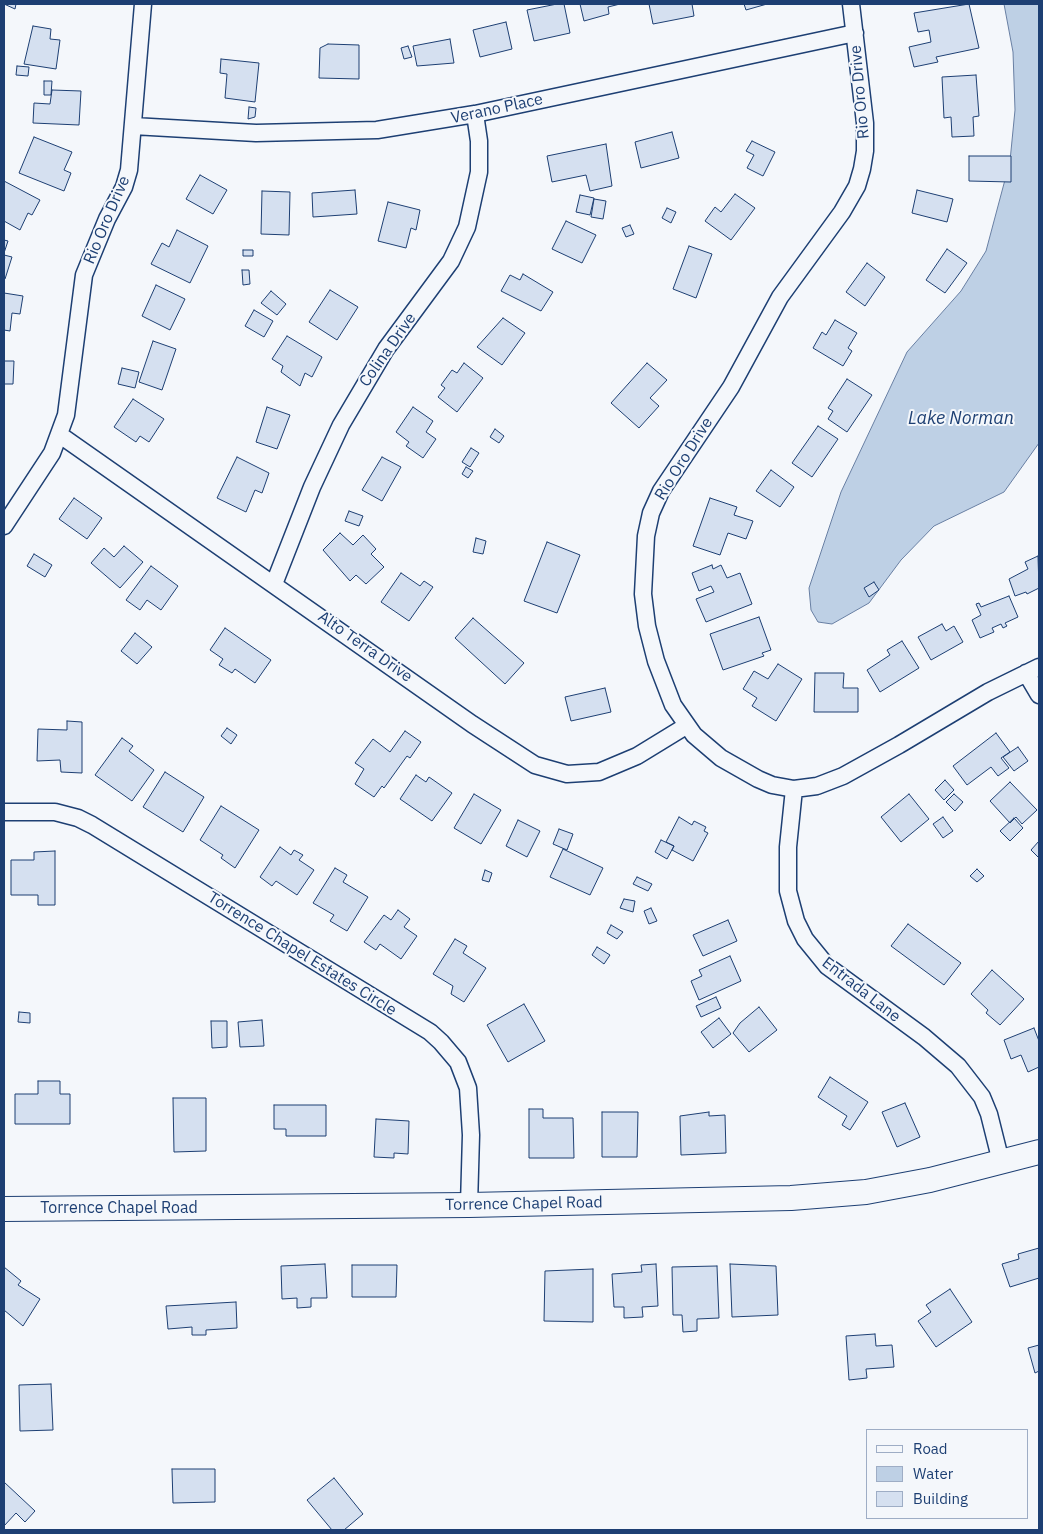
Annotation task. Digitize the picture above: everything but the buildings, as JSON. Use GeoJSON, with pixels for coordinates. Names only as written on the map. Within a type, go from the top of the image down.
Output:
{"type":"FeatureCollection","features":[{"type":"Feature","properties":{"kind":"street","name":"Rio Oro Drive"},"geometry":{"type":"LineString","coordinates":[[4,526],[52,453],[60,435],[70,400],[80,296],[84,275],[107,219],[124,186],[129,170],[143,4]]}},
{"type":"Feature","properties":{"kind":"street","name":"Rio Oro Drive"},"geometry":{"type":"LineString","coordinates":[[851,4],[865,123],[865,151],[857,186],[842,212],[780,297],[731,388],[661,491],[651,513],[643,564],[643,594],[647,626],[664,685],[686,726],[694,736],[721,758],[736,767],[772,785],[794,789],[817,786],[843,776],[899,746],[988,692],[1033,670]]}},
{"type":"Feature","properties":{"kind":"street","name":"Verano Place"},"geometry":{"type":"LineString","coordinates":[[133,126],[210,131],[331,133],[385,129],[475,114],[855,33]]}},
{"type":"Feature","properties":{"kind":"street","name":"Colina Drive"},"geometry":{"type":"LineString","coordinates":[[274,584],[312,487],[341,425],[380,357],[451,261],[467,227],[479,172],[479,141],[475,114]]}},
{"type":"Feature","properties":{"kind":"street","name":"Alto Terra Drive"},"geometry":{"type":"LineString","coordinates":[[60,435],[526,760],[551,771],[581,774],[612,768],[637,756],[686,726]]}},
{"type":"Feature","properties":{"kind":"street"},"geometry":{"type":"LineString","coordinates":[[1033,670],[1039,695]]}},
{"type":"Feature","properties":{"kind":"street","name":"Entrada Lane"},"geometry":{"type":"LineString","coordinates":[[794,789],[788,847],[788,891],[796,921],[805,939],[827,966],[924,1037],[958,1066],[982,1097],[989,1114],[1001,1162]]}},
{"type":"Feature","properties":{"kind":"street","name":"Torrence Chapel Estates Circle"},"geometry":{"type":"LineString","coordinates":[[4,812],[55,812],[72,816],[92,825],[421,1027],[442,1042],[458,1062],[468,1088],[470,1135],[469,1206]]}},
{"type":"Feature","properties":{"kind":"street","name":"Torrence Chapel Road"},"geometry":{"type":"LineString","coordinates":[[4,1209],[469,1206],[792,1198],[866,1192],[930,1180],[1039,1152]]}},
{"type":"Feature","properties":{"kind":"water","name":"Lake Norman"},"geometry":{"type":"Polygon","coordinates":[[[1004,4],[1039,4],[1039,443],[1004,492],[934,526],[901,560],[869,603],[832,624],[818,622],[811,610],[809,588],[841,492],[907,352],[961,291],[986,251],[1010,161],[1015,110],[1013,52],[1004,4]]]}}]}
